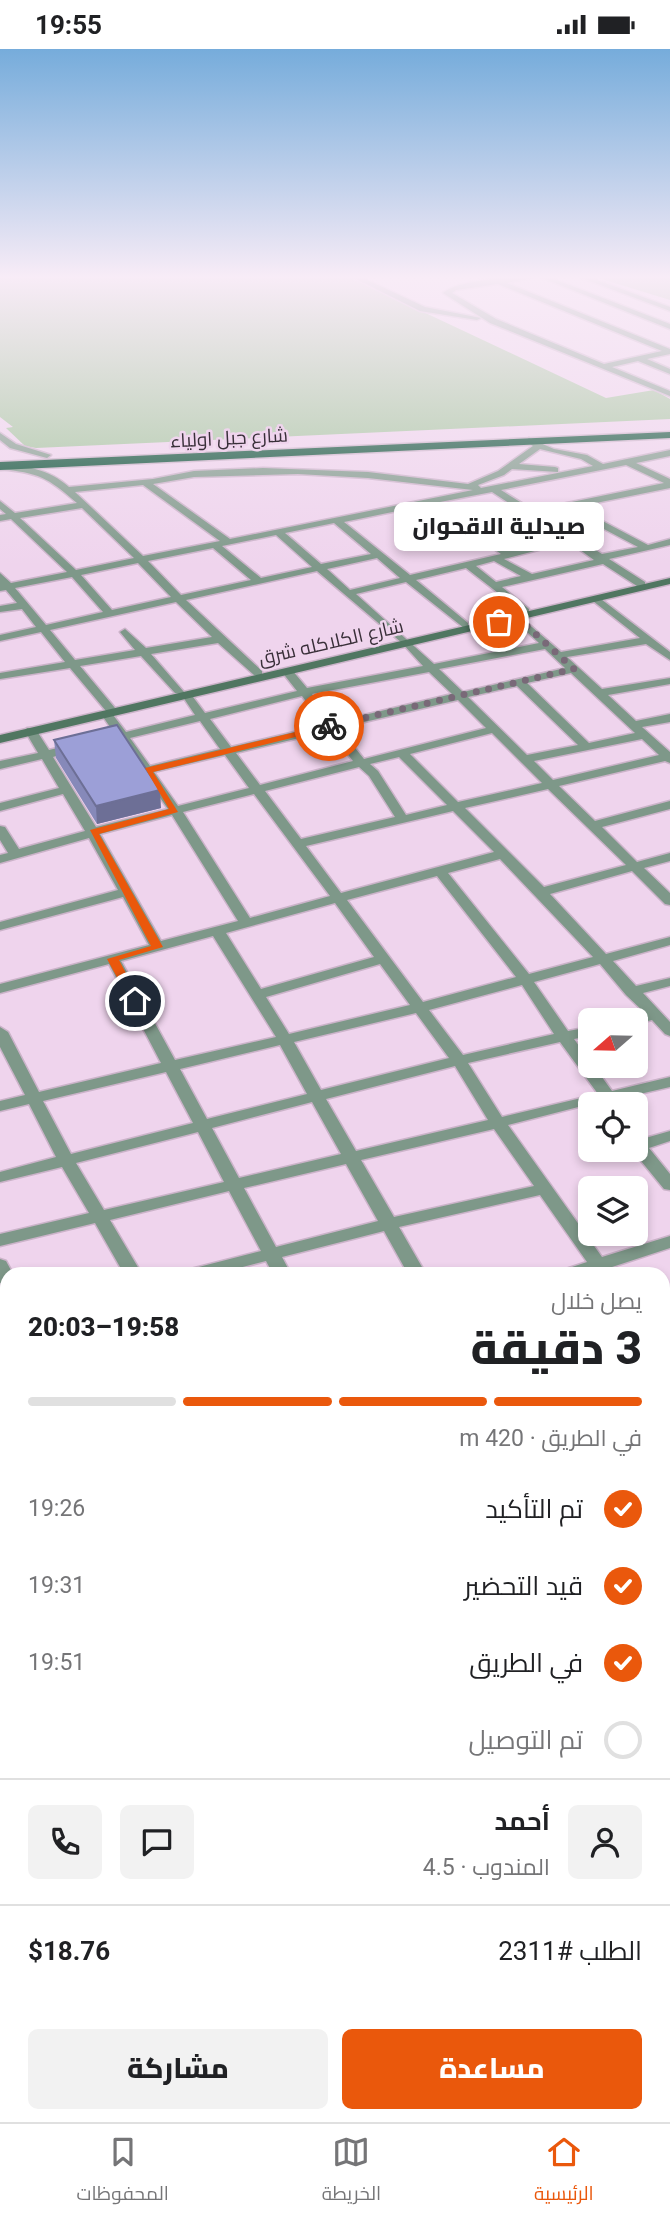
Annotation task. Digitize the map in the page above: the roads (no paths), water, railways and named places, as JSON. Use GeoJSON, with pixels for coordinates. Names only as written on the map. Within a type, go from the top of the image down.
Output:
{"type":"FeatureCollection","features":[{"type":"Feature","properties":{"kind":"highway","name":"شارع جبل اولياء"},"geometry":{"type":"LineString","coordinates":[[586,435],[670,427]]}},
{"type":"Feature","properties":{"kind":"highway","name":"شارع جبل اولياء"},"geometry":{"type":"LineString","coordinates":[[50,459],[555,436],[670,435]]}},
{"type":"Feature","properties":{"kind":"highway","name":"شارع جبل اولياء"},"geometry":{"type":"LineString","coordinates":[[5,452],[50,459],[534,444],[555,436]]}},
{"type":"Feature","properties":{"kind":"street"},"geometry":{"type":"LineString","coordinates":[[619,374],[670,394]]}},
{"type":"Feature","properties":{"kind":"street"},"geometry":{"type":"LineString","coordinates":[[0,436],[5,452],[33,470],[55,479],[258,673]]}},
{"type":"Feature","properties":{"kind":"street"},"geometry":{"type":"LineString","coordinates":[[471,487],[509,466],[534,444],[584,457],[597,465]]}},
{"type":"Feature","properties":{"kind":"street"},"geometry":{"type":"LineString","coordinates":[[5,452],[50,459],[55,479]]}},
{"type":"Feature","properties":{"kind":"street"},"geometry":{"type":"LineString","coordinates":[[509,466],[547,470],[628,462],[670,453]]}},
{"type":"Feature","properties":{"kind":"street"},"geometry":{"type":"LineString","coordinates":[[628,462],[670,484]]}},
{"type":"Feature","properties":{"kind":"street"},"geometry":{"type":"LineString","coordinates":[[6,587],[481,493],[597,465]]}},
{"type":"Feature","properties":{"kind":"street"},"geometry":{"type":"LineString","coordinates":[[67,490],[119,482],[146,483],[191,474],[310,471],[418,478],[471,487],[481,493]]}},
{"type":"Feature","properties":{"kind":"street"},"geometry":{"type":"LineString","coordinates":[[146,483],[229,543]]}},
{"type":"Feature","properties":{"kind":"street"},"geometry":{"type":"LineString","coordinates":[[531,513],[670,484]]}},
{"type":"Feature","properties":{"kind":"street"},"geometry":{"type":"LineString","coordinates":[[495,489],[641,584]]}},
{"type":"Feature","properties":{"kind":"street"},"geometry":{"type":"LineString","coordinates":[[434,502],[509,555]]}},
{"type":"Feature","properties":{"kind":"street"},"geometry":{"type":"LineString","coordinates":[[0,504],[16,516],[74,573],[110,614]]}},
{"type":"Feature","properties":{"kind":"street"},"geometry":{"type":"LineString","coordinates":[[0,518],[84,505]]}},
{"type":"Feature","properties":{"kind":"street"},"geometry":{"type":"LineString","coordinates":[[567,506],[647,548]]}},
{"type":"Feature","properties":{"kind":"street"},"geometry":{"type":"LineString","coordinates":[[476,532],[541,519]]}},
{"type":"Feature","properties":{"kind":"street"},"geometry":{"type":"LineString","coordinates":[[336,520],[464,625]]}},
{"type":"Feature","properties":{"kind":"street"},"geometry":{"type":"LineString","coordinates":[[279,533],[404,642],[670,901]]}},
{"type":"Feature","properties":{"kind":"street"},"geometry":{"type":"LineString","coordinates":[[349,593],[570,539]]}},
{"type":"Feature","properties":{"kind":"street"},"geometry":{"type":"LineString","coordinates":[[495,585],[670,542]]}},
{"type":"Feature","properties":{"kind":"street"},"geometry":{"type":"LineString","coordinates":[[216,546],[259,581]]}},
{"type":"Feature","properties":{"kind":"street"},"geometry":{"type":"LineString","coordinates":[[0,638],[378,555]]}},
{"type":"Feature","properties":{"kind":"street"},"geometry":{"type":"LineString","coordinates":[[495,558],[530,577]]}},
{"type":"Feature","properties":{"kind":"street"},"geometry":{"type":"LineString","coordinates":[[469,565],[495,585],[548,645],[669,757]]}},
{"type":"Feature","properties":{"kind":"street"},"geometry":{"type":"LineString","coordinates":[[0,576],[6,587],[26,605],[108,711],[247,924]]}},
{"type":"Feature","properties":{"kind":"street","name":"شارع الكلاكله شرق"},"geometry":{"type":"LineString","coordinates":[[183,693],[288,671],[641,584],[669,581]]}},
{"type":"Feature","properties":{"kind":"street","name":"شارع الكلاكله شرق"},"geometry":{"type":"LineString","coordinates":[[0,739],[258,673],[669,581]]}},
{"type":"Feature","properties":{"kind":"street"},"geometry":{"type":"LineString","coordinates":[[597,599],[648,640],[668,652]]}},
{"type":"Feature","properties":{"kind":"street"},"geometry":{"type":"LineString","coordinates":[[0,609],[26,605]]}},
{"type":"Feature","properties":{"kind":"street"},"geometry":{"type":"LineString","coordinates":[[125,632],[183,693],[298,844],[459,1060],[499,1124],[600,1267]]}},
{"type":"Feature","properties":{"kind":"street"},"geometry":{"type":"LineString","coordinates":[[0,676],[220,639]]}},
{"type":"Feature","properties":{"kind":"street"},"geometry":{"type":"LineString","coordinates":[[560,655],[648,640]]}},
{"type":"Feature","properties":{"kind":"street"},"geometry":{"type":"LineString","coordinates":[[0,765],[306,692],[548,645]]}},
{"type":"Feature","properties":{"kind":"street"},"geometry":{"type":"LineString","coordinates":[[148,770],[574,669]]}},
{"type":"Feature","properties":{"kind":"street"},"geometry":{"type":"LineString","coordinates":[[288,671],[362,764],[374,774],[401,817]]}},
{"type":"Feature","properties":{"kind":"street"},"geometry":{"type":"LineString","coordinates":[[518,681],[587,747]]}},
{"type":"Feature","properties":{"kind":"street"},"geometry":{"type":"LineString","coordinates":[[600,693],[670,681]]}},
{"type":"Feature","properties":{"kind":"street","name":"شارع الكلاكله شرق"},"geometry":{"type":"LineString","coordinates":[[0,733],[108,711]]}},
{"type":"Feature","properties":{"kind":"street"},"geometry":{"type":"LineString","coordinates":[[635,725],[670,718]]}},
{"type":"Feature","properties":{"kind":"street"},"geometry":{"type":"LineString","coordinates":[[0,859],[175,810],[494,729]]}},
{"type":"Feature","properties":{"kind":"street"},"geometry":{"type":"LineString","coordinates":[[31,731],[68,789],[158,947]]}},
{"type":"Feature","properties":{"kind":"street"},"geometry":{"type":"LineString","coordinates":[[525,759],[645,735]]}},
{"type":"Feature","properties":{"kind":"street"},"geometry":{"type":"LineString","coordinates":[[402,753],[541,892],[670,1031]]}},
{"type":"Feature","properties":{"kind":"street"},"geometry":{"type":"LineString","coordinates":[[298,844],[401,817],[669,757]]}},
{"type":"Feature","properties":{"kind":"street"},"geometry":{"type":"LineString","coordinates":[[0,807],[68,789]]}},
{"type":"Feature","properties":{"kind":"street"},"geometry":{"type":"LineString","coordinates":[[594,825],[670,806]]}},
{"type":"Feature","properties":{"kind":"street"},"geometry":{"type":"LineString","coordinates":[[0,830],[16,855]]}},
{"type":"Feature","properties":{"kind":"street"},"geometry":{"type":"LineString","coordinates":[[0,989],[503,854]]}},
{"type":"Feature","properties":{"kind":"street"},"geometry":{"type":"LineString","coordinates":[[541,892],[670,857]]}},
{"type":"Feature","properties":{"kind":"street"},"geometry":{"type":"LineString","coordinates":[[440,871],[526,980],[529,990],[605,1092]]}},
{"type":"Feature","properties":{"kind":"street"},"geometry":{"type":"LineString","coordinates":[[0,926],[127,892]]}},
{"type":"Feature","properties":{"kind":"street"},"geometry":{"type":"LineString","coordinates":[[218,932],[284,1038],[350,1160],[413,1267]]}},
{"type":"Feature","properties":{"kind":"street"},"geometry":{"type":"LineString","coordinates":[[0,1106],[418,1008],[670,941]]}},
{"type":"Feature","properties":{"kind":"street"},"geometry":{"type":"LineString","coordinates":[[113,959],[278,1267]]}},
{"type":"Feature","properties":{"kind":"street"},"geometry":{"type":"LineString","coordinates":[[257,995],[382,959]]}},
{"type":"Feature","properties":{"kind":"street"},"geometry":{"type":"LineString","coordinates":[[631,992],[670,982]]}},
{"type":"Feature","properties":{"kind":"street"},"geometry":{"type":"LineString","coordinates":[[648,1016],[654,1015]]}},
{"type":"Feature","properties":{"kind":"street"},"geometry":{"type":"LineString","coordinates":[[0,1032],[32,1098],[129,1267]]}},
{"type":"Feature","properties":{"kind":"street"},"geometry":{"type":"LineString","coordinates":[[0,1177],[459,1060],[578,1034]]}},
{"type":"Feature","properties":{"kind":"street"},"geometry":{"type":"LineString","coordinates":[[639,1092],[670,1082]]}},
{"type":"Feature","properties":{"kind":"street"},"geometry":{"type":"LineString","coordinates":[[0,1240],[578,1108]]}},
{"type":"Feature","properties":{"kind":"street"},"geometry":{"type":"LineString","coordinates":[[648,1141],[670,1136]]}},
{"type":"Feature","properties":{"kind":"street"},"geometry":{"type":"LineString","coordinates":[[648,1158],[670,1185]]}},
{"type":"Feature","properties":{"kind":"street"},"geometry":{"type":"LineString","coordinates":[[219,1267],[388,1224],[544,1189]]}},
{"type":"Feature","properties":{"kind":"street"},"geometry":{"type":"LineString","coordinates":[[606,1267],[670,1242]]}},
{"type":"Feature","properties":{"kind":"place","name":"صيدلية الاقحوان"},"geometry":{"type":"Point","coordinates":[499,622]}}]}
